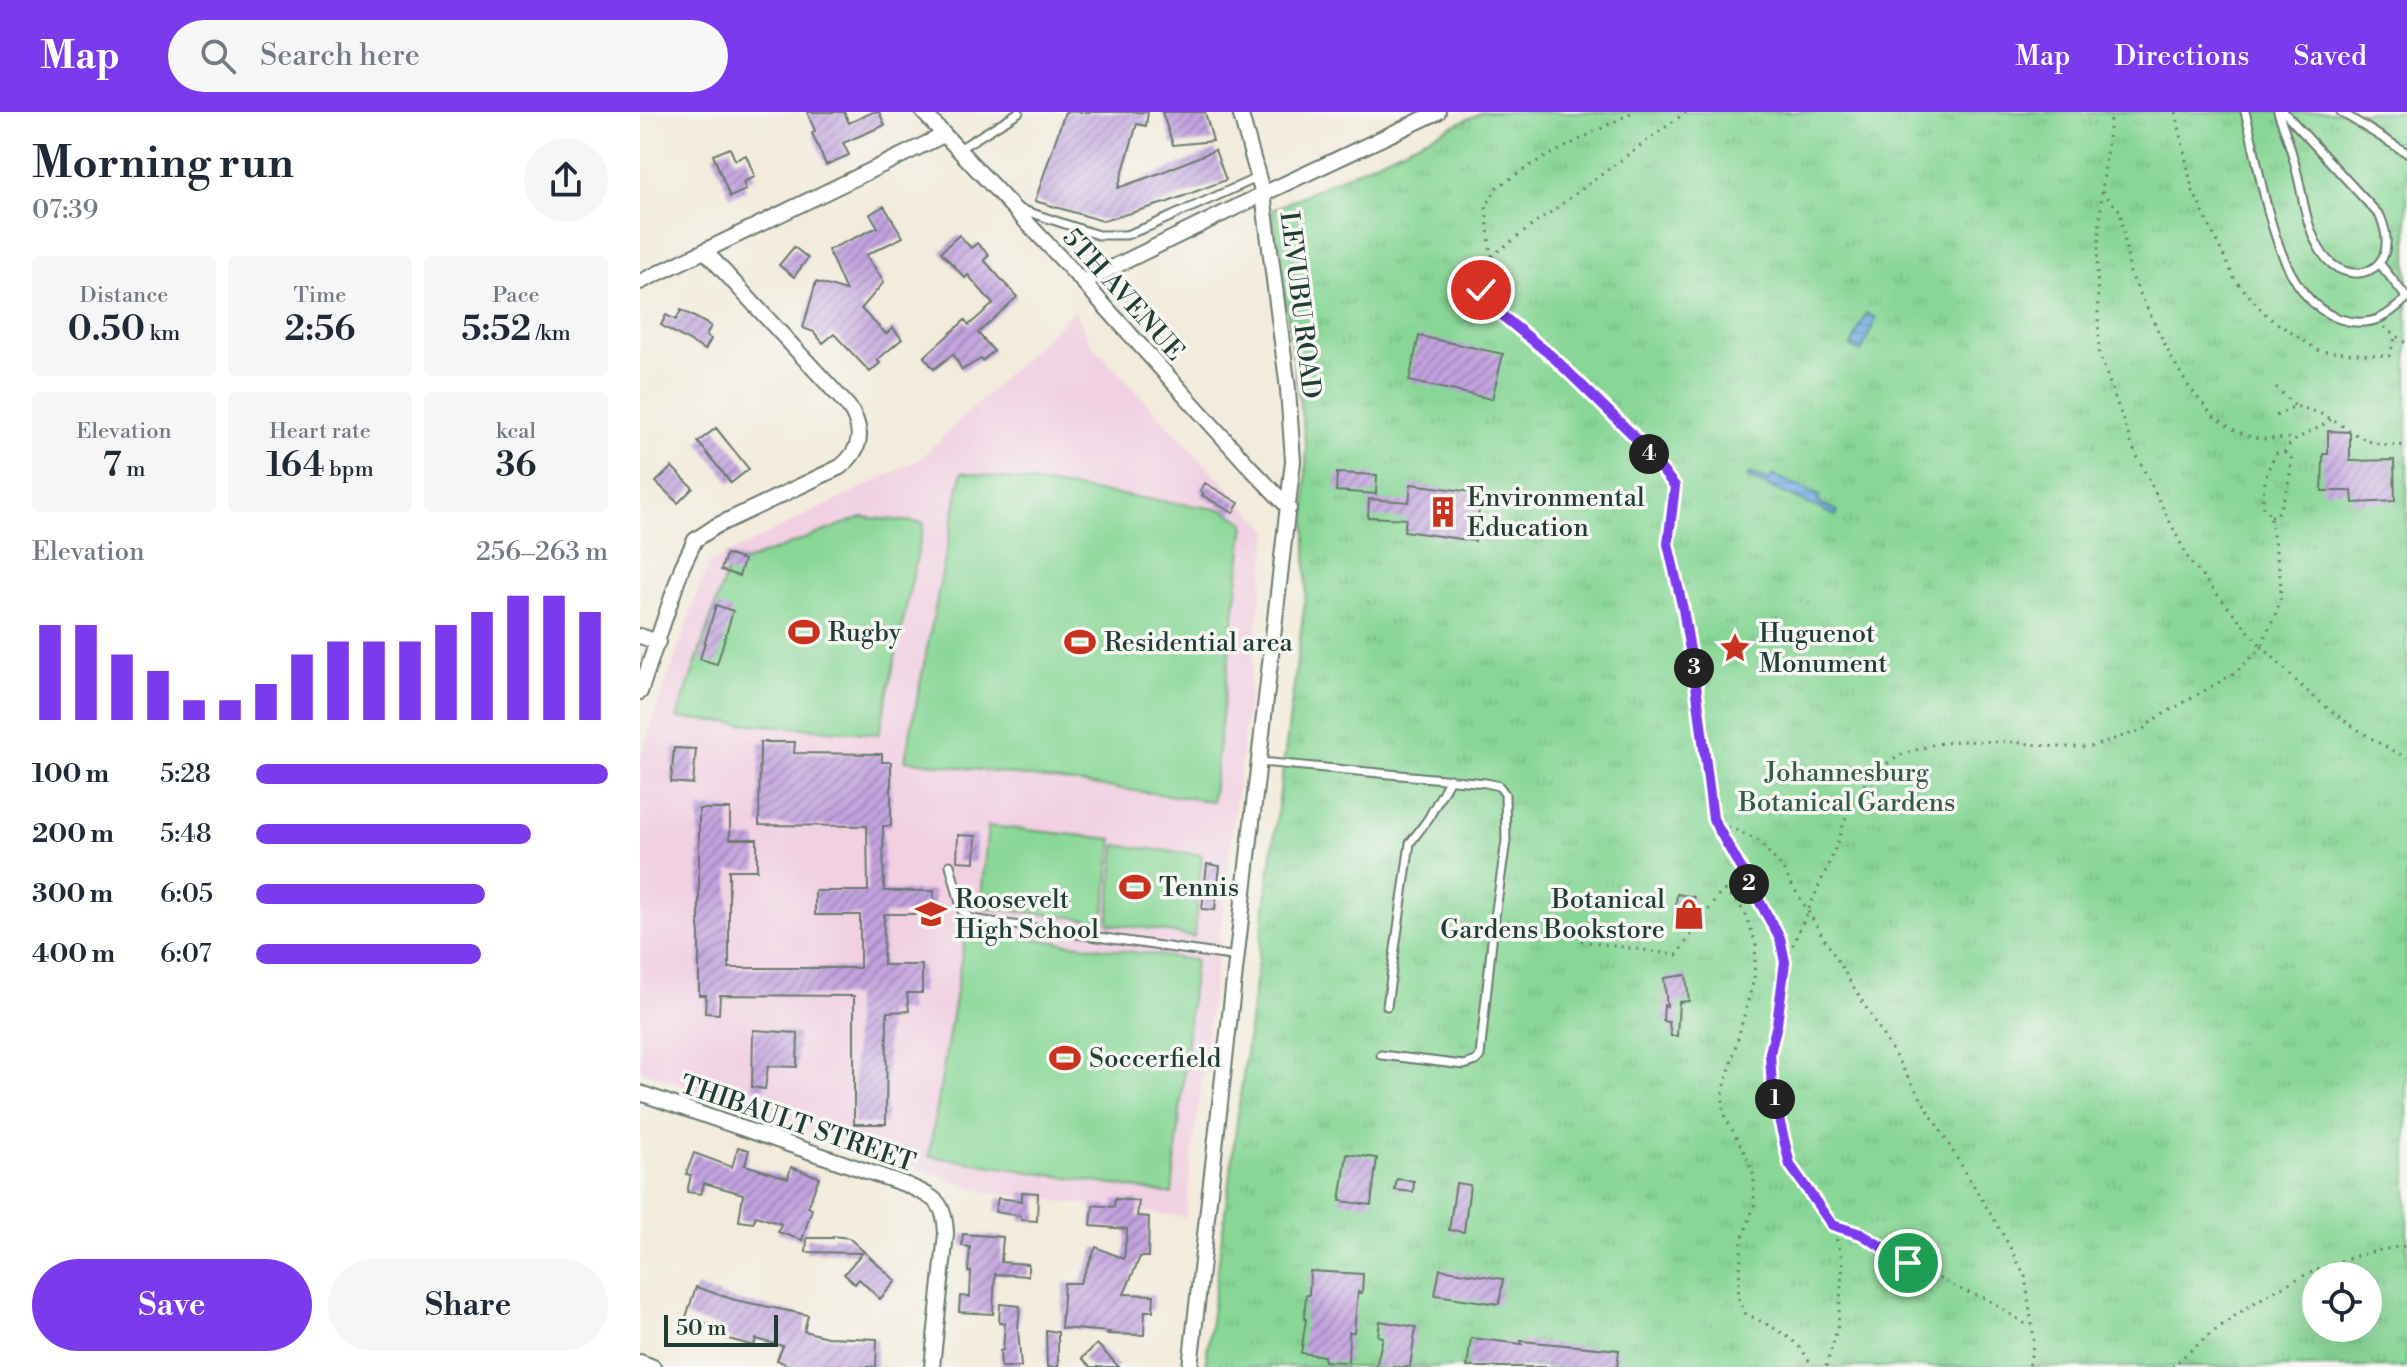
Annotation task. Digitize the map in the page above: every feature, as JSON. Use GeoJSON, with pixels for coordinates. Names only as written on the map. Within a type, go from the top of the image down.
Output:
{"type":"FeatureCollection","features":[{"type":"Feature","properties":{"kind":"street","name":"5TH AVENUE"},"geometry":{"type":"LineString","coordinates":[[923,112],[1289,508]]}},
{"type":"Feature","properties":{"kind":"street","name":"LEVUBU ROAD"},"geometry":{"type":"LineString","coordinates":[[1190,1367],[1293,461],[1292,430],[1263,194],[1240,112]]}},
{"type":"Feature","properties":{"kind":"street"},"geometry":{"type":"LineString","coordinates":[[1083,282],[1438,112]]}},
{"type":"Feature","properties":{"kind":"street"},"geometry":{"type":"LineString","coordinates":[[640,282],[944,135]]}},
{"type":"Feature","properties":{"kind":"street"},"geometry":{"type":"LineString","coordinates":[[640,692],[682,567],[695,540],[716,526],[840,467],[853,453],[859,435],[859,424],[848,406],[705,251]]}},
{"type":"Feature","properties":{"kind":"street"},"geometry":{"type":"LineString","coordinates":[[640,636],[658,642]]}},
{"type":"Feature","properties":{"kind":"street","name":"THIBAULT STREET"},"geometry":{"type":"LineString","coordinates":[[640,1093],[907,1185],[937,1202],[943,1209],[946,1234],[932,1367]]}},
{"type":"Feature","properties":{"kind":"street"},"geometry":{"type":"LineString","coordinates":[[640,1362],[653,1367]]}},
{"type":"Feature","properties":{"kind":"lane"},"geometry":{"type":"LineString","coordinates":[[957,150],[1019,112]]}},
{"type":"Feature","properties":{"kind":"lane"},"geometry":{"type":"LineString","coordinates":[[2245,112],[2279,243],[2301,289],[2312,304],[2340,320],[2377,322],[2407,298],[2380,264]]}},
{"type":"Feature","properties":{"kind":"lane"},"geometry":{"type":"LineString","coordinates":[[2281,112],[2380,216],[2385,228],[2386,253],[2380,264],[2371,270],[2358,272],[2335,266],[2322,254],[2312,234],[2281,112]]}},
{"type":"Feature","properties":{"kind":"lane"},"geometry":{"type":"LineString","coordinates":[[2341,112],[2407,153]]}},
{"type":"Feature","properties":{"kind":"lane"},"geometry":{"type":"LineString","coordinates":[[1010,206],[1098,235],[1126,235],[1259,177]]}},
{"type":"Feature","properties":{"kind":"lane"},"geometry":{"type":"LineString","coordinates":[[1260,762],[1450,779],[1499,786],[1505,794],[1506,841],[1488,973],[1482,1049],[1476,1061],[1464,1065],[1381,1055]]}},
{"type":"Feature","properties":{"kind":"lane"},"geometry":{"type":"LineString","coordinates":[[1387,1006],[1410,843],[1428,819],[1450,779]]}},
{"type":"Feature","properties":{"kind":"lane"},"geometry":{"type":"LineString","coordinates":[[950,865],[962,911],[971,919],[1238,957]]}},
{"type":"Feature","properties":{"kind":"path"},"geometry":{"type":"LineString","coordinates":[[1491,257],[1486,207],[1497,187],[1534,163],[1633,112]]}},
{"type":"Feature","properties":{"kind":"path"},"geometry":{"type":"LineString","coordinates":[[1686,112],[1491,257],[1476,276],[1493,308],[1554,358],[1621,423],[1675,486],[1668,544],[1696,685],[1713,819],[1780,938],[1785,962]]}},
{"type":"Feature","properties":{"kind":"path"},"geometry":{"type":"LineString","coordinates":[[2111,112],[2097,263],[2099,353],[2133,448],[2190,562],[2262,647],[2306,690],[2350,724],[2407,758]]}},
{"type":"Feature","properties":{"kind":"path"},"geometry":{"type":"LineString","coordinates":[[2176,112],[2192,189],[2235,280],[2268,317],[2319,351],[2389,356],[2396,336]]}},
{"type":"Feature","properties":{"kind":"path"},"geometry":{"type":"LineString","coordinates":[[2102,191],[2120,211],[2130,273],[2189,387],[2213,416],[2236,431],[2266,439],[2299,437]]}},
{"type":"Feature","properties":{"kind":"path"},"geometry":{"type":"LineString","coordinates":[[2377,322],[2407,344]]}},
{"type":"Feature","properties":{"kind":"path"},"geometry":{"type":"LineString","coordinates":[[2276,387],[2295,406],[2331,419],[2369,443],[2407,445]]}},
{"type":"Feature","properties":{"kind":"path"},"geometry":{"type":"LineString","coordinates":[[2276,416],[2295,406]]}},
{"type":"Feature","properties":{"kind":"path"},"geometry":{"type":"LineString","coordinates":[[2284,452],[2299,437],[2331,419]]}},
{"type":"Feature","properties":{"kind":"path"},"geometry":{"type":"LineString","coordinates":[[2284,452],[2291,458],[2292,469],[2282,504],[2276,516],[2270,515],[2263,508],[2262,495],[2272,459],[2277,453],[2284,452]]}},
{"type":"Feature","properties":{"kind":"path"},"geometry":{"type":"LineString","coordinates":[[1826,1367],[1838,1326],[1843,1261],[1832,1225],[1790,1165],[1772,1089],[1770,1053],[1785,962],[1834,852],[1847,814],[1868,778],[1895,759],[1935,744],[1962,741],[2090,747],[2142,730],[2155,719],[2235,673],[2262,647],[2269,624],[2278,609],[2281,589],[2270,515]]}},
{"type":"Feature","properties":{"kind":"path"},"geometry":{"type":"LineString","coordinates":[[1713,819],[1758,841],[1780,865],[2004,1236],[2025,1276],[2034,1339],[2029,1367]]}},
{"type":"Feature","properties":{"kind":"path"},"geometry":{"type":"LineString","coordinates":[[1581,941],[1677,955],[1724,890],[1744,874]]}},
{"type":"Feature","properties":{"kind":"path"},"geometry":{"type":"LineString","coordinates":[[1724,890],[1746,915],[1756,944],[1757,958],[1752,989],[1723,1093],[1723,1113],[1754,1176],[1754,1206],[1742,1240],[1738,1297],[1745,1313],[1773,1325],[1792,1338],[1812,1367]]}},
{"type":"Feature","properties":{"kind":"path"},"geometry":{"type":"LineString","coordinates":[[1832,1225],[1861,1234],[1908,1263],[1987,1299],[2032,1328]]}},
{"type":"Feature","properties":{"kind":"path"},"geometry":{"type":"LineString","coordinates":[[2172,1367],[2214,1332],[2291,1280],[2362,1253],[2407,1246]]}},
{"type":"Feature","properties":{"kind":"shaded area","name":"Roosevelt High School"},"geometry":{"type":"Polygon","coordinates":[[[1075,309],[1090,343],[1269,531],[1185,1217],[986,1192],[640,1070],[640,757],[708,564],[920,459],[1075,309]]]}},
{"type":"Feature","properties":{"kind":"green space","name":"Johannesburg Botanical Gardens"},"geometry":{"type":"Polygon","coordinates":[[[1482,112],[2407,112],[2407,1367],[1205,1367],[1306,592],[1306,446],[1272,210],[1482,112]]]}},
{"type":"Feature","properties":{"kind":"green space","name":"Residential area"},"geometry":{"type":"Polygon","coordinates":[[[962,472],[1224,510],[1245,523],[1212,801],[905,760],[962,472]]]}},
{"type":"Feature","properties":{"kind":"green space","name":"Rugby"},"geometry":{"type":"Polygon","coordinates":[[[862,517],[924,523],[879,734],[677,718],[728,568],[862,517]]]}},
{"type":"Feature","properties":{"kind":"green space"},"geometry":{"type":"Polygon","coordinates":[[[988,826],[1113,839],[1104,921],[980,907],[988,826]]]}},
{"type":"Feature","properties":{"kind":"green space"},"geometry":{"type":"Polygon","coordinates":[[[1116,845],[1202,855],[1194,937],[1108,924],[1116,845]]]}},
{"type":"Feature","properties":{"kind":"green space","name":"Soccerfield"},"geometry":{"type":"Polygon","coordinates":[[[966,930],[1195,960],[1172,1194],[929,1156],[966,930]]]}},
{"type":"Feature","properties":{"kind":"water"},"geometry":{"type":"Polygon","coordinates":[[[1866,313],[1876,318],[1861,352],[1851,347],[1866,313]]]}},
{"type":"Feature","properties":{"kind":"water"},"geometry":{"type":"Polygon","coordinates":[[[1750,473],[1769,481],[1773,475],[1820,496],[1817,502],[1838,511],[1836,516],[1747,477],[1750,473]]]}},
{"type":"Feature","properties":{"kind":"building"},"geometry":{"type":"Polygon","coordinates":[[[807,112],[844,112],[849,123],[879,112],[885,125],[843,143],[849,155],[826,165],[807,112]]]}},
{"type":"Feature","properties":{"kind":"building"},"geometry":{"type":"Polygon","coordinates":[[[1065,112],[1148,112],[1146,126],[1137,124],[1118,188],[1215,150],[1226,180],[1168,202],[1103,221],[1035,201],[1065,112]]]}},
{"type":"Feature","properties":{"kind":"building"},"geometry":{"type":"Polygon","coordinates":[[[1162,112],[1205,112],[1213,141],[1173,145],[1162,112]]]}},
{"type":"Feature","properties":{"kind":"building"},"geometry":{"type":"Polygon","coordinates":[[[730,148],[735,160],[746,155],[755,177],[743,182],[746,190],[730,197],[713,155],[730,148]]]}},
{"type":"Feature","properties":{"kind":"building"},"geometry":{"type":"Polygon","coordinates":[[[884,206],[903,237],[866,255],[884,282],[861,309],[886,334],[893,328],[902,339],[877,360],[880,363],[870,372],[834,334],[823,343],[814,332],[803,328],[816,282],[846,291],[828,250],[878,227],[870,214],[884,206]]]}},
{"type":"Feature","properties":{"kind":"building"},"geometry":{"type":"Polygon","coordinates":[[[959,235],[971,248],[977,243],[989,255],[984,260],[1017,297],[978,333],[994,351],[982,361],[962,370],[953,354],[934,369],[924,357],[965,320],[969,325],[993,304],[968,275],[965,278],[941,252],[959,235]]]}},
{"type":"Feature","properties":{"kind":"building"},"geometry":{"type":"Polygon","coordinates":[[[794,247],[808,258],[794,277],[779,265],[794,247]]]}},
{"type":"Feature","properties":{"kind":"building"},"geometry":{"type":"Polygon","coordinates":[[[681,310],[711,326],[706,336],[711,339],[705,350],[661,325],[666,315],[676,320],[681,310]]]}},
{"type":"Feature","properties":{"kind":"building"},"geometry":{"type":"Polygon","coordinates":[[[1419,336],[1503,354],[1492,399],[1409,381],[1419,336]]]}},
{"type":"Feature","properties":{"kind":"building"},"geometry":{"type":"Polygon","coordinates":[[[716,428],[749,469],[731,483],[698,442],[716,428]]]}},
{"type":"Feature","properties":{"kind":"building"},"geometry":{"type":"Polygon","coordinates":[[[2328,431],[2350,432],[2350,461],[2394,460],[2395,501],[2353,503],[2352,491],[2322,491],[2323,454],[2328,454],[2328,431]]]}},
{"type":"Feature","properties":{"kind":"building"},"geometry":{"type":"Polygon","coordinates":[[[672,467],[693,488],[678,503],[656,482],[672,467]]]}},
{"type":"Feature","properties":{"kind":"building"},"geometry":{"type":"Polygon","coordinates":[[[1337,473],[1377,475],[1376,494],[1336,491],[1337,473]]]}},
{"type":"Feature","properties":{"kind":"building"},"geometry":{"type":"Polygon","coordinates":[[[1205,483],[1239,503],[1233,513],[1202,495],[1200,491],[1205,483]]]}},
{"type":"Feature","properties":{"kind":"building","name":"Environmental Education"},"geometry":{"type":"Polygon","coordinates":[[[1411,484],[1481,493],[1475,541],[1404,531],[1406,519],[1368,517],[1369,499],[1409,502],[1411,484]]]}},
{"type":"Feature","properties":{"kind":"building"},"geometry":{"type":"Polygon","coordinates":[[[726,554],[744,560],[739,576],[721,570],[726,554]]]}},
{"type":"Feature","properties":{"kind":"building"},"geometry":{"type":"Polygon","coordinates":[[[716,605],[733,611],[717,664],[700,659],[716,605]]]}},
{"type":"Feature","properties":{"kind":"building"},"geometry":{"type":"Polygon","coordinates":[[[760,742],[795,742],[794,753],[882,754],[882,762],[891,762],[891,826],[883,826],[884,891],[934,891],[934,914],[884,914],[883,965],[922,965],[922,993],[907,993],[909,1011],[887,1012],[886,1124],[854,1124],[854,996],[720,995],[719,1014],[705,1013],[706,995],[699,995],[699,809],[730,809],[730,839],[757,839],[757,870],[729,870],[729,968],[860,968],[860,915],[815,915],[815,891],[868,891],[867,826],[759,825],[760,742]]]}},
{"type":"Feature","properties":{"kind":"building"},"geometry":{"type":"Polygon","coordinates":[[[674,748],[696,749],[693,784],[671,782],[674,748]]]}},
{"type":"Feature","properties":{"kind":"building"},"geometry":{"type":"Polygon","coordinates":[[[958,835],[976,836],[975,862],[957,861],[958,835]]]}},
{"type":"Feature","properties":{"kind":"building"},"geometry":{"type":"Polygon","coordinates":[[[1207,864],[1220,866],[1215,910],[1202,909],[1207,864]]]}},
{"type":"Feature","properties":{"kind":"building"},"geometry":{"type":"Polygon","coordinates":[[[1677,894],[1694,897],[1690,922],[1674,920],[1677,894]]]}},
{"type":"Feature","properties":{"kind":"building"},"geometry":{"type":"Polygon","coordinates":[[[1686,975],[1689,1001],[1679,1002],[1677,1036],[1671,1036],[1669,1022],[1663,1021],[1664,1005],[1667,1006],[1664,978],[1686,975]]]}},
{"type":"Feature","properties":{"kind":"building"},"geometry":{"type":"Polygon","coordinates":[[[753,1030],[798,1033],[797,1067],[768,1066],[765,1089],[752,1087],[753,1030]]]}},
{"type":"Feature","properties":{"kind":"building"},"geometry":{"type":"Polygon","coordinates":[[[738,1147],[749,1150],[745,1165],[788,1178],[791,1167],[819,1177],[808,1207],[812,1209],[802,1240],[778,1232],[781,1224],[756,1216],[753,1223],[739,1221],[743,1194],[704,1183],[701,1194],[687,1192],[691,1175],[686,1174],[694,1153],[732,1167],[738,1147]]]}},
{"type":"Feature","properties":{"kind":"building"},"geometry":{"type":"Polygon","coordinates":[[[1347,1154],[1377,1158],[1371,1205],[1340,1201],[1347,1154]]]}},
{"type":"Feature","properties":{"kind":"building"},"geometry":{"type":"Polygon","coordinates":[[[1397,1179],[1414,1181],[1413,1192],[1395,1190],[1397,1179]]]}},
{"type":"Feature","properties":{"kind":"building"},"geometry":{"type":"Polygon","coordinates":[[[1456,1183],[1470,1185],[1464,1232],[1449,1230],[1456,1183]]]}},
{"type":"Feature","properties":{"kind":"building"},"geometry":{"type":"Polygon","coordinates":[[[1022,1192],[1038,1193],[1037,1221],[995,1212],[998,1198],[1022,1201],[1022,1192]]]}},
{"type":"Feature","properties":{"kind":"building"},"geometry":{"type":"Polygon","coordinates":[[[1115,1199],[1139,1201],[1137,1216],[1149,1217],[1148,1257],[1140,1257],[1124,1294],[1154,1295],[1153,1311],[1145,1311],[1144,1335],[1061,1328],[1064,1283],[1080,1283],[1096,1247],[1124,1259],[1127,1229],[1091,1226],[1093,1205],[1114,1207],[1115,1199]]]}},
{"type":"Feature","properties":{"kind":"building"},"geometry":{"type":"Polygon","coordinates":[[[963,1234],[1003,1237],[1001,1262],[1028,1264],[1028,1276],[995,1274],[993,1314],[959,1312],[960,1296],[970,1297],[970,1247],[962,1246],[963,1234]]]}},
{"type":"Feature","properties":{"kind":"building"},"geometry":{"type":"Polygon","coordinates":[[[807,1238],[849,1238],[896,1281],[880,1299],[859,1279],[855,1284],[844,1274],[862,1253],[806,1252],[807,1238]]]}},
{"type":"Feature","properties":{"kind":"building"},"geometry":{"type":"Polygon","coordinates":[[[1440,1269],[1503,1279],[1499,1304],[1435,1295],[1440,1269]]]}},
{"type":"Feature","properties":{"kind":"building"},"geometry":{"type":"Polygon","coordinates":[[[1310,1271],[1363,1274],[1354,1332],[1349,1332],[1348,1362],[1324,1361],[1324,1356],[1301,1353],[1310,1271]]]}},
{"type":"Feature","properties":{"kind":"building"},"geometry":{"type":"Polygon","coordinates":[[[696,1287],[735,1300],[808,1315],[804,1331],[827,1337],[877,1339],[876,1367],[792,1367],[777,1360],[783,1346],[756,1339],[754,1346],[725,1338],[727,1330],[686,1317],[696,1287]]]}},
{"type":"Feature","properties":{"kind":"building"},"geometry":{"type":"Polygon","coordinates":[[[1000,1304],[1020,1306],[1021,1367],[1001,1367],[1000,1351],[1003,1350],[1005,1323],[999,1323],[1000,1304]]]}},
{"type":"Feature","properties":{"kind":"building"},"geometry":{"type":"Polygon","coordinates":[[[1380,1321],[1416,1327],[1410,1367],[1376,1367],[1383,1337],[1378,1336],[1380,1321]]]}},
{"type":"Feature","properties":{"kind":"building"},"geometry":{"type":"Polygon","coordinates":[[[1046,1330],[1058,1332],[1058,1367],[1047,1367],[1046,1330]]]}},
{"type":"Feature","properties":{"kind":"building"},"geometry":{"type":"Polygon","coordinates":[[[1471,1338],[1619,1350],[1617,1367],[1467,1367],[1471,1338]]]}},
{"type":"Feature","properties":{"kind":"building"},"geometry":{"type":"Polygon","coordinates":[[[1097,1344],[1119,1367],[1091,1367],[1082,1358],[1097,1344]]]}},
{"type":"Feature","properties":{"kind":"place","name":"Environmental Education"},"geometry":{"type":"Point","coordinates":[1443,512]}},
{"type":"Feature","properties":{"kind":"place","name":"Rugby"},"geometry":{"type":"Point","coordinates":[804,632]}},
{"type":"Feature","properties":{"kind":"place","name":"Residential area"},"geometry":{"type":"Point","coordinates":[1080,642]}},
{"type":"Feature","properties":{"kind":"place","name":"Huguenot Monument"},"geometry":{"type":"Point","coordinates":[1735,648]}},
{"type":"Feature","properties":{"kind":"place","name":"Tennis"},"geometry":{"type":"Point","coordinates":[1135,887]}},
{"type":"Feature","properties":{"kind":"place","name":"Roosevelt High School"},"geometry":{"type":"Point","coordinates":[931,914]}},
{"type":"Feature","properties":{"kind":"place","name":"Botanical Gardens Bookstore"},"geometry":{"type":"Point","coordinates":[1689,914]}},
{"type":"Feature","properties":{"kind":"place","name":"Soccerfield"},"geometry":{"type":"Point","coordinates":[1065,1058]}},
{"type":"Feature","properties":{"kind":"route"},"geometry":{"type":"LineString","coordinates":[[1481,290],[1493,308],[1554,358],[1632,434],[1675,486],[1668,544],[1696,685],[1713,819],[1780,938],[1785,962],[1770,1053],[1772,1089],[1790,1165],[1832,1225],[1861,1234],[1908,1263]]}}]}
